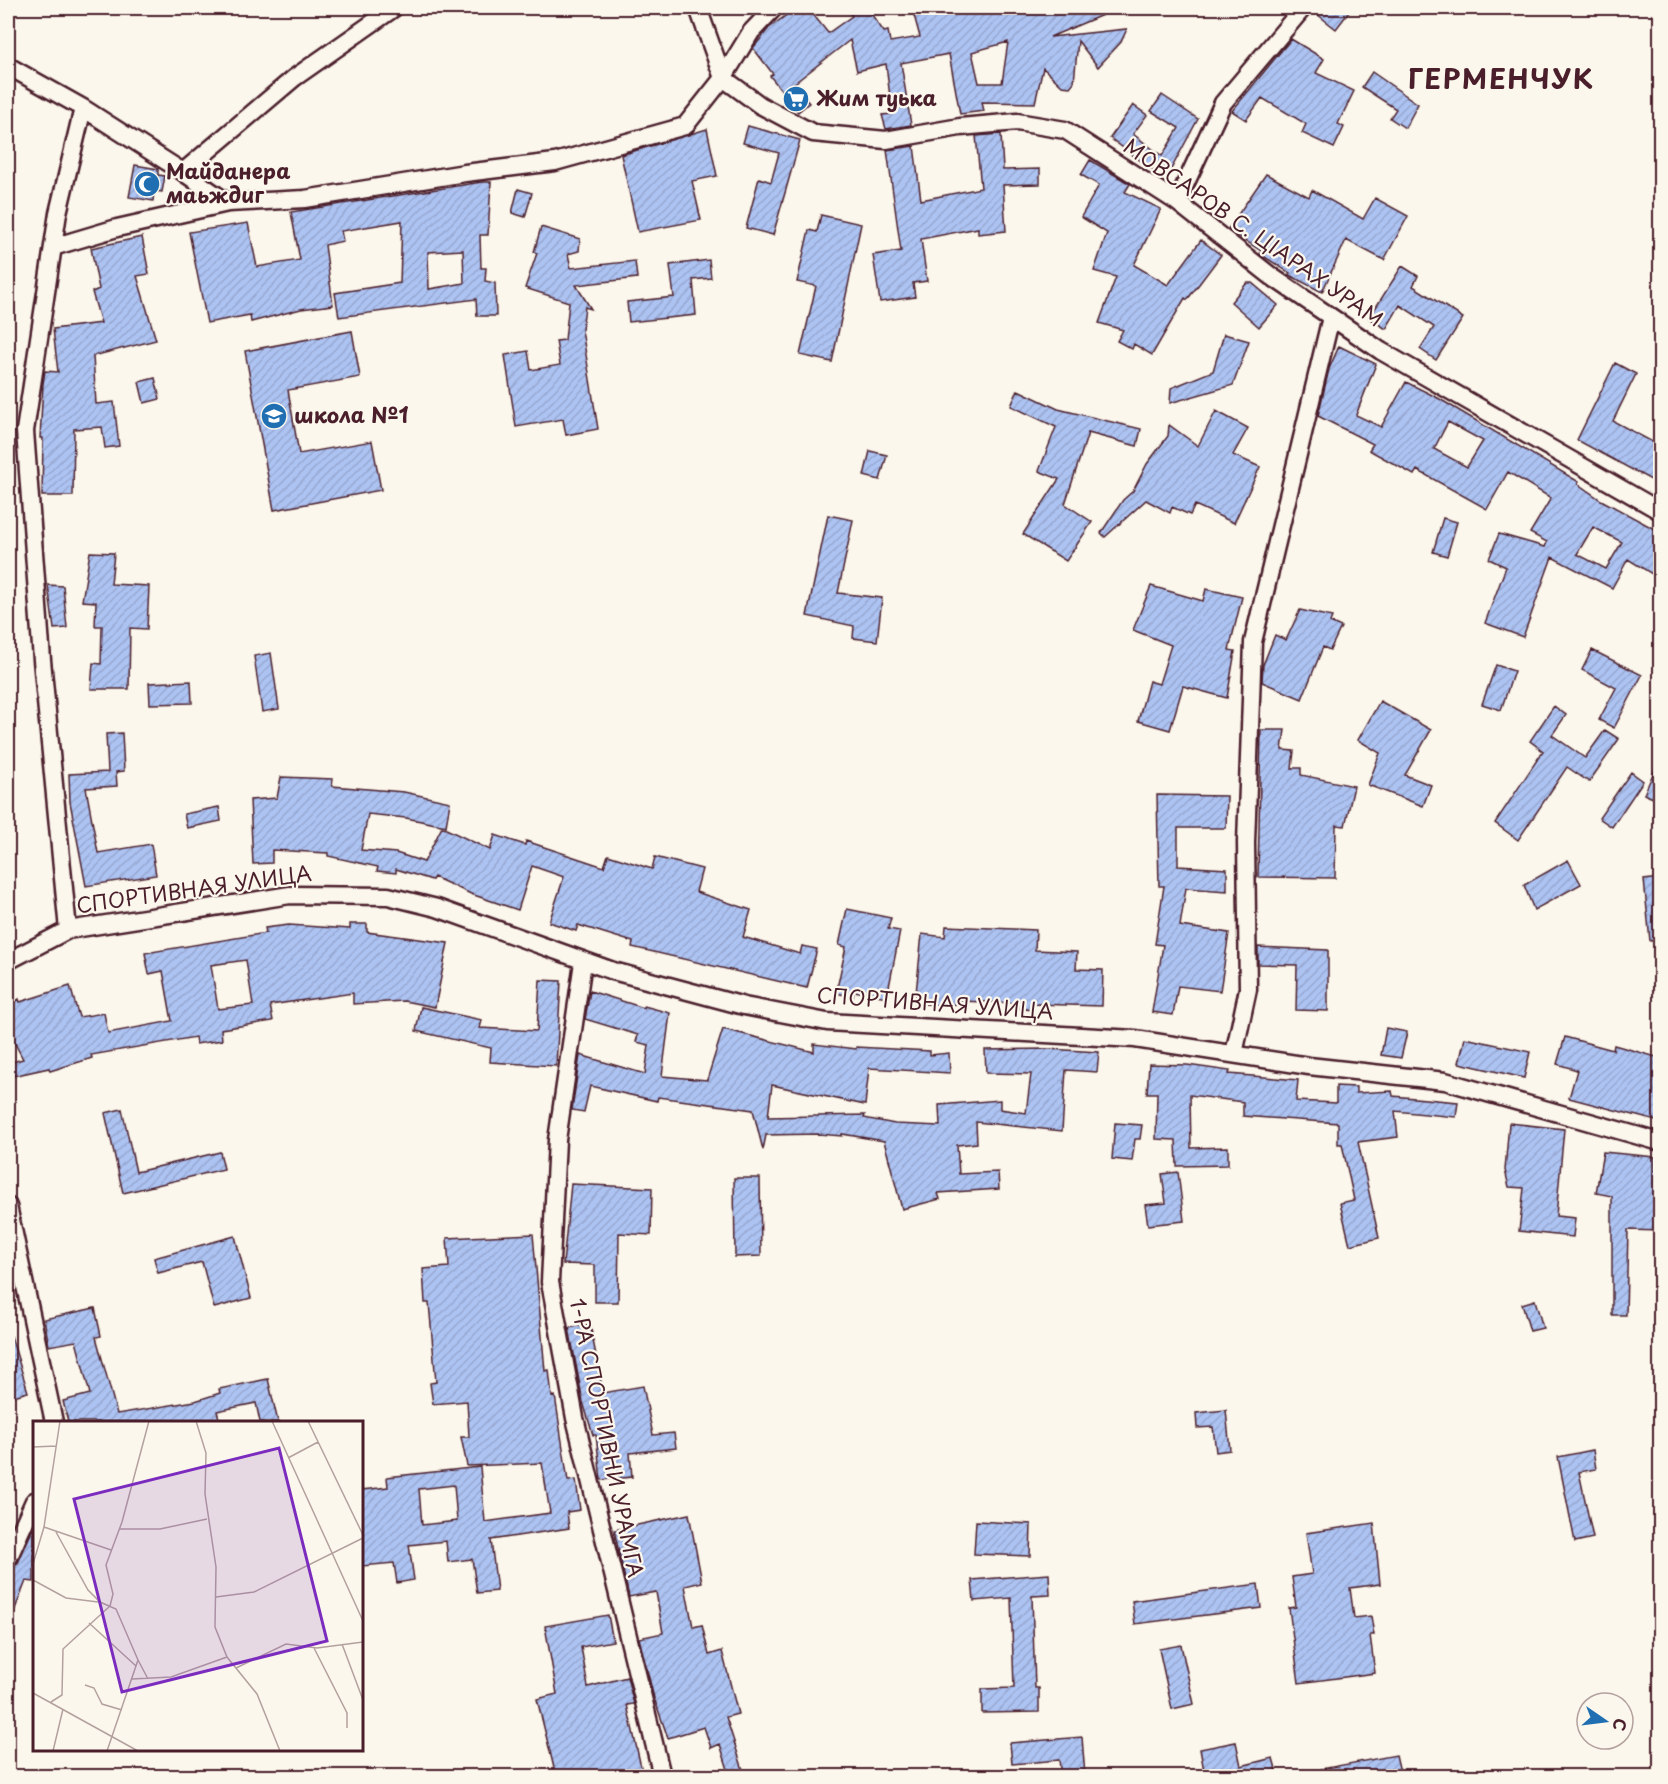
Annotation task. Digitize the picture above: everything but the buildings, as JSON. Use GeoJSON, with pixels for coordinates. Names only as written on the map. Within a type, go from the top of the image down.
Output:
{"type":"FeatureCollection","features":[{"type":"Feature","properties":{"kind":"street"},"geometry":{"type":"LineString","coordinates":[[183,172],[294,78],[394,8]]}},
{"type":"Feature","properties":{"kind":"street"},"geometry":{"type":"LineString","coordinates":[[698,8],[723,78]]}},
{"type":"Feature","properties":{"kind":"street"},"geometry":{"type":"LineString","coordinates":[[53,247],[117,228],[228,203],[305,199],[465,173],[555,162],[685,126],[723,78],[751,32],[774,8]]}},
{"type":"Feature","properties":{"kind":"street"},"geometry":{"type":"LineString","coordinates":[[1177,202],[1222,103],[1303,8]]}},
{"type":"Feature","properties":{"kind":"street"},"geometry":{"type":"LineString","coordinates":[[8,66],[83,108],[228,203]]}},
{"type":"Feature","properties":{"kind":"street","name":"МОВСАРОВ С. ЦIАРАХ УРАМ"},"geometry":{"type":"LineString","coordinates":[[723,78],[760,105],[813,133],[886,140],[960,127],[1017,122],[1065,130],[1177,202],[1271,276],[1381,351],[1660,511]]}},
{"type":"Feature","properties":{"kind":"street"},"geometry":{"type":"LineString","coordinates":[[68,930],[42,660],[25,431],[53,247],[83,108]]}},
{"type":"Feature","properties":{"kind":"street"},"geometry":{"type":"LineString","coordinates":[[1234,1054],[1248,989],[1245,843],[1253,642],[1331,317]]}},
{"type":"Feature","properties":{"kind":"street","name":"СПОРТИВНАЯ УЛИЦА"},"geometry":{"type":"LineString","coordinates":[[8,961],[68,930],[290,895],[388,896],[437,908],[583,962],[744,1006],[827,1022],[1135,1039],[1445,1082],[1660,1142]]}},
{"type":"Feature","properties":{"kind":"street","name":"1-РА СПОРТИВНИ УРАМГА"},"geometry":{"type":"LineString","coordinates":[[583,962],[557,1140],[550,1282],[575,1418],[662,1776]]}},
{"type":"Feature","properties":{"kind":"street"},"geometry":{"type":"LineString","coordinates":[[8,1206],[54,1421]]}},
{"type":"Feature","properties":{"kind":"street"},"geometry":{"type":"LineString","coordinates":[[8,1559],[33,1503]]}},
{"type":"Feature","properties":{"kind":"place","name":"Жим туька"},"geometry":{"type":"Point","coordinates":[796,99]}},
{"type":"Feature","properties":{"kind":"place","name":"Майданера маьждиг"},"geometry":{"type":"Point","coordinates":[147,184]}},
{"type":"Feature","properties":{"kind":"place","name":"школа №1"},"geometry":{"type":"Point","coordinates":[274,416]}},
{"type":"Feature","properties":{"kind":"district","name":"ГЕРМЕНЧУК"},"geometry":{"type":"Point","coordinates":[1501,80]}}]}
